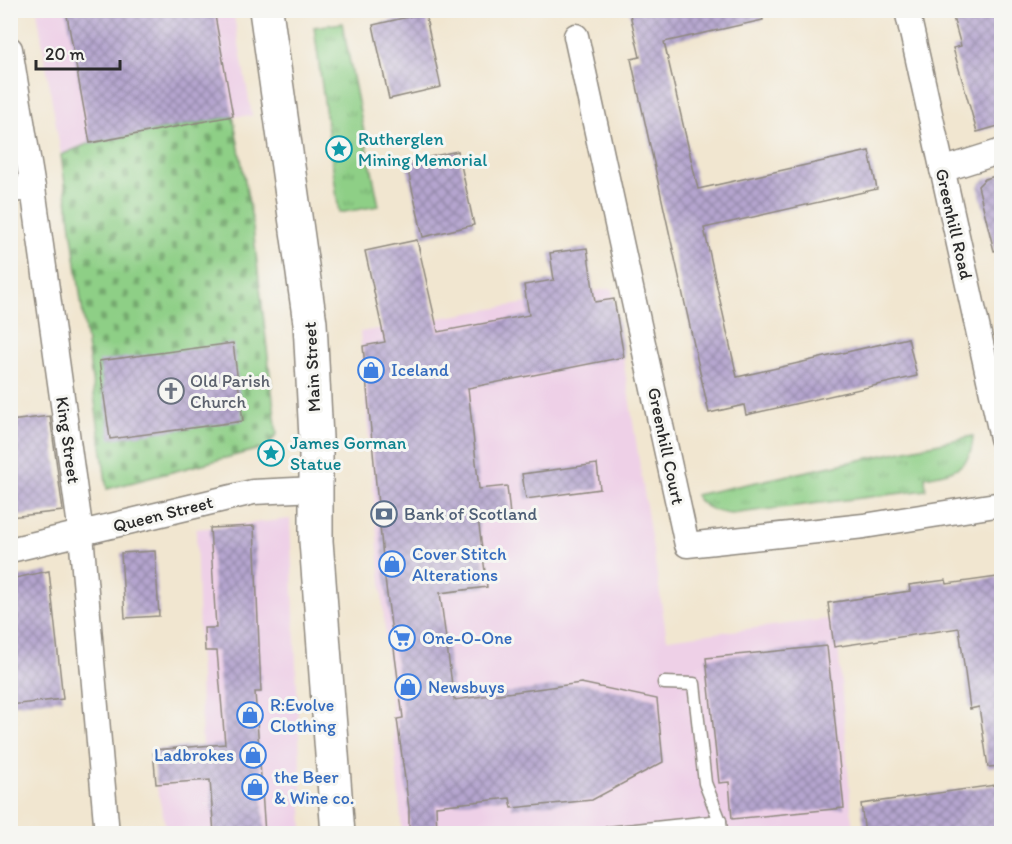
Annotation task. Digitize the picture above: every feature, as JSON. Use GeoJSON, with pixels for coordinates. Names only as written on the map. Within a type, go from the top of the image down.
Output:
{"type":"FeatureCollection","features":[{"type":"Feature","properties":{"kind":"main road","name":"Main Street"},"geometry":{"type":"LineString","coordinates":[[266,10],[310,322],[316,438],[316,541],[338,834]]}},
{"type":"Feature","properties":{"kind":"street","name":"Greenhill Road"},"geometry":{"type":"LineString","coordinates":[[908,10],[1002,438]]}},
{"type":"Feature","properties":{"kind":"street","name":"Greenhill Court"},"geometry":{"type":"LineString","coordinates":[[576,36],[687,545],[864,526],[1002,504]]}},
{"type":"Feature","properties":{"kind":"street","name":"King Street"},"geometry":{"type":"LineString","coordinates":[[10,49],[22,189],[81,534],[107,834]]}},
{"type":"Feature","properties":{"kind":"street"},"geometry":{"type":"LineString","coordinates":[[942,170],[1002,151]]}},
{"type":"Feature","properties":{"kind":"street","name":"Queen Street"},"geometry":{"type":"LineString","coordinates":[[10,549],[253,492],[316,489]]}},
{"type":"Feature","properties":{"kind":"lane"},"geometry":{"type":"LineString","coordinates":[[599,834],[721,827],[705,783],[694,684],[664,683]]}},
{"type":"Feature","properties":{"kind":"shaded area"},"geometry":{"type":"Polygon","coordinates":[[[37,11],[233,11],[252,116],[233,116],[90,143],[61,155],[37,11]]]}},
{"type":"Feature","properties":{"kind":"shaded area"},"geometry":{"type":"Polygon","coordinates":[[[612,288],[667,639],[836,618],[853,833],[402,833],[360,332],[612,288]]]}},
{"type":"Feature","properties":{"kind":"shaded area"},"geometry":{"type":"Polygon","coordinates":[[[290,519],[303,833],[167,833],[156,784],[153,750],[202,746],[196,529],[290,519]]]}},
{"type":"Feature","properties":{"kind":"green space"},"geometry":{"type":"Polygon","coordinates":[[[342,23],[379,206],[339,213],[314,27],[342,23]]]}},
{"type":"Feature","properties":{"kind":"green space"},"geometry":{"type":"Polygon","coordinates":[[[233,116],[252,219],[277,434],[267,447],[107,489],[61,155],[90,143],[233,116]]]}},
{"type":"Feature","properties":{"kind":"green space"},"geometry":{"type":"Polygon","coordinates":[[[973,436],[969,456],[964,462],[952,471],[925,477],[926,490],[731,514],[710,509],[695,495],[973,436]]]}},
{"type":"Feature","properties":{"kind":"building"},"geometry":{"type":"Polygon","coordinates":[[[66,10],[214,10],[233,116],[90,143],[66,10]]]}},
{"type":"Feature","properties":{"kind":"building"},"geometry":{"type":"Polygon","coordinates":[[[629,10],[761,10],[763,20],[664,42],[698,189],[869,151],[877,189],[704,228],[737,377],[908,338],[917,376],[746,415],[744,405],[709,413],[631,59],[640,57],[629,10]]]}},
{"type":"Feature","properties":{"kind":"building"},"geometry":{"type":"Polygon","coordinates":[[[951,10],[1002,10],[1002,125],[977,132],[953,48],[961,46],[951,10]]]}},
{"type":"Feature","properties":{"kind":"building"},"geometry":{"type":"Polygon","coordinates":[[[425,13],[441,87],[389,99],[373,25],[425,13]]]}},
{"type":"Feature","properties":{"kind":"building"},"geometry":{"type":"Polygon","coordinates":[[[458,151],[474,225],[423,237],[406,162],[458,151]]]}},
{"type":"Feature","properties":{"kind":"building"},"geometry":{"type":"Polygon","coordinates":[[[1002,174],[1002,250],[994,251],[978,186],[985,179],[1002,174]]]}},
{"type":"Feature","properties":{"kind":"building"},"geometry":{"type":"Polygon","coordinates":[[[417,240],[438,332],[529,315],[524,285],[554,280],[550,253],[587,248],[595,302],[614,299],[624,357],[468,388],[479,489],[507,486],[510,515],[478,518],[487,587],[440,593],[454,700],[581,683],[657,699],[663,762],[592,800],[512,808],[510,798],[436,806],[437,834],[409,834],[409,809],[397,719],[403,718],[385,579],[363,346],[385,342],[365,251],[417,240]]]}},
{"type":"Feature","properties":{"kind":"building","name":"Old Parish Church"},"geometry":{"type":"Polygon","coordinates":[[[233,343],[243,421],[110,439],[99,361],[233,343]]]}},
{"type":"Feature","properties":{"kind":"building"},"geometry":{"type":"Polygon","coordinates":[[[50,416],[63,511],[10,517],[10,421],[50,416]]]}},
{"type":"Feature","properties":{"kind":"building"},"geometry":{"type":"Polygon","coordinates":[[[597,464],[600,489],[526,499],[522,474],[597,464]]]}},
{"type":"Feature","properties":{"kind":"building"},"geometry":{"type":"Polygon","coordinates":[[[254,526],[261,692],[255,692],[265,834],[214,834],[210,780],[156,784],[153,750],[225,744],[217,651],[205,651],[204,628],[216,628],[210,528],[254,526]]]}},
{"type":"Feature","properties":{"kind":"building"},"geometry":{"type":"Polygon","coordinates":[[[155,551],[159,616],[125,618],[121,553],[155,551]]]}},
{"type":"Feature","properties":{"kind":"building"},"geometry":{"type":"Polygon","coordinates":[[[49,571],[63,699],[10,705],[10,579],[49,571]]]}},
{"type":"Feature","properties":{"kind":"building"},"geometry":{"type":"Polygon","coordinates":[[[997,577],[1002,608],[1002,766],[988,767],[979,707],[970,709],[959,628],[834,647],[828,603],[910,591],[909,585],[946,580],[947,584],[997,577]]]}},
{"type":"Feature","properties":{"kind":"building"},"geometry":{"type":"Polygon","coordinates":[[[827,646],[844,808],[732,819],[729,782],[719,783],[706,658],[827,646]]]}},
{"type":"Feature","properties":{"kind":"building"},"geometry":{"type":"Polygon","coordinates":[[[1002,784],[1002,827],[958,834],[865,834],[861,804],[1002,784]]]}},
{"type":"Feature","properties":{"kind":"place","name":"Rutherglen Mining Memorial"},"geometry":{"type":"Point","coordinates":[339,149]}},
{"type":"Feature","properties":{"kind":"place","name":"Iceland"},"geometry":{"type":"Point","coordinates":[371,370]}},
{"type":"Feature","properties":{"kind":"place","name":"Old Parish Church"},"geometry":{"type":"Point","coordinates":[171,391]}},
{"type":"Feature","properties":{"kind":"place","name":"James Gorman Statue"},"geometry":{"type":"Point","coordinates":[271,453]}},
{"type":"Feature","properties":{"kind":"place","name":"Bank of Scotland"},"geometry":{"type":"Point","coordinates":[384,514]}},
{"type":"Feature","properties":{"kind":"place","name":"Cover Stitch Alterations"},"geometry":{"type":"Point","coordinates":[392,564]}},
{"type":"Feature","properties":{"kind":"place","name":"One-O-One"},"geometry":{"type":"Point","coordinates":[402,638]}},
{"type":"Feature","properties":{"kind":"place","name":"Newsbuys"},"geometry":{"type":"Point","coordinates":[408,687]}},
{"type":"Feature","properties":{"kind":"place","name":"R:Evolve Clothing"},"geometry":{"type":"Point","coordinates":[250,715]}},
{"type":"Feature","properties":{"kind":"place","name":"Ladbrokes"},"geometry":{"type":"Point","coordinates":[253,755]}},
{"type":"Feature","properties":{"kind":"place","name":"the Beer & Wine co."},"geometry":{"type":"Point","coordinates":[255,787]}}]}
